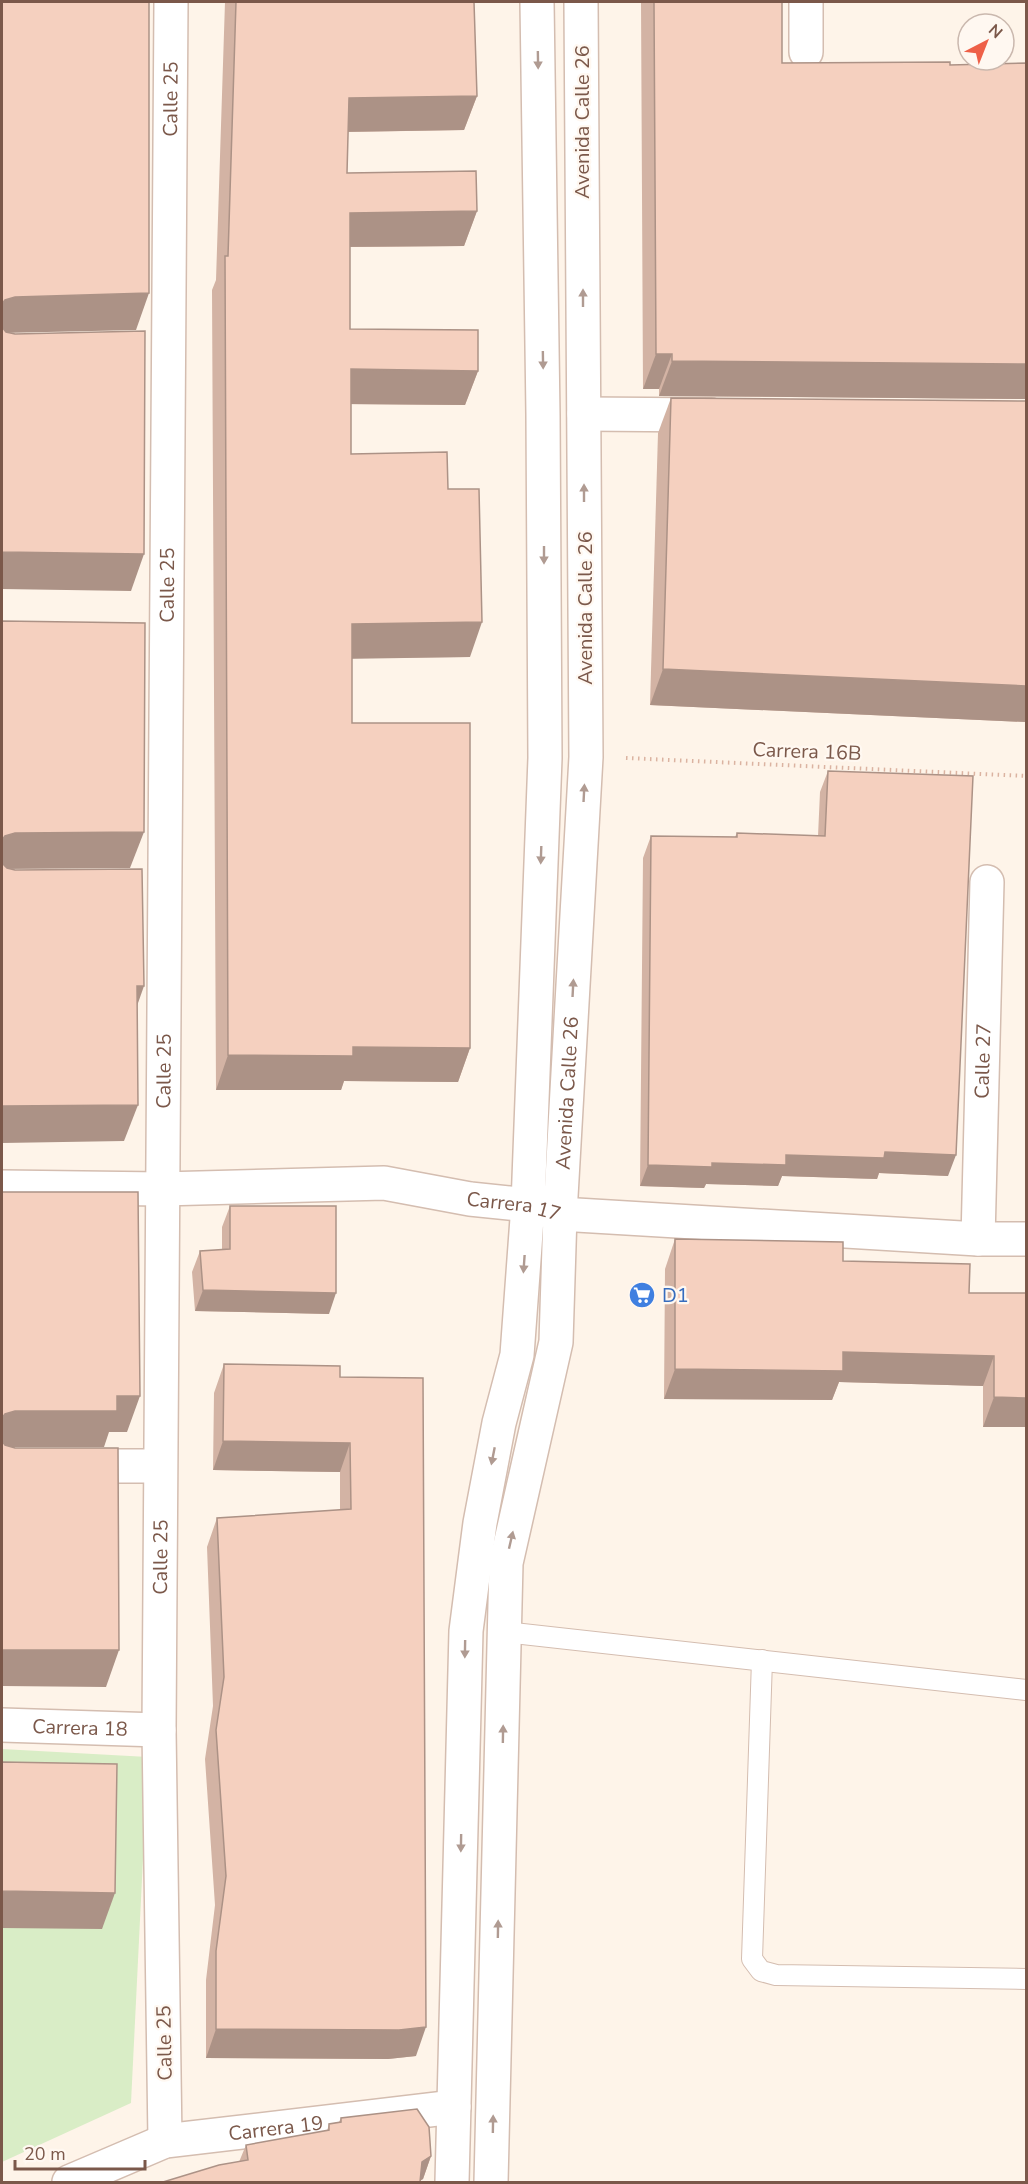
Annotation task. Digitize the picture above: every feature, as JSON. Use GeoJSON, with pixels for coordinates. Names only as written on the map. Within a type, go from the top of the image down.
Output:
{"type":"FeatureCollection","features":[{"type":"Feature","properties":{"kind":"street","name":"Calle 25"},"geometry":{"type":"LineString","coordinates":[[165,2141],[159,1730],[167,630],[156,348],[171,2]]}},
{"type":"Feature","properties":{"kind":"street","name":"Avenida Calle 26"},"geometry":{"type":"LineString","coordinates":[[452,2182],[466,1631],[480,1523],[499,1424],[517,1355],[528,1206],[544,758],[543,415],[537,2]]}},
{"type":"Feature","properties":{"kind":"street","name":"Avenida Calle 26"},"geometry":{"type":"LineString","coordinates":[[491,2182],[506,1563],[556,1342],[560,1214],[586,757],[581,2]]}},
{"type":"Feature","properties":{"kind":"street"},"geometry":{"type":"LineString","coordinates":[[806,2],[806,52]]}},
{"type":"Feature","properties":{"kind":"street"},"geometry":{"type":"LineString","coordinates":[[584,414],[739,416]]}},
{"type":"Feature","properties":{"kind":"street"},"geometry":{"type":"LineString","coordinates":[[132,630],[167,630]]}},
{"type":"Feature","properties":{"kind":"street","name":"Calle 27"},"geometry":{"type":"LineString","coordinates":[[978,1239],[987,882]]}},
{"type":"Feature","properties":{"kind":"street"},"geometry":{"type":"LineString","coordinates":[[129,887],[164,886]]}},
{"type":"Feature","properties":{"kind":"street","name":"Carrera 17"},"geometry":{"type":"LineString","coordinates":[[2,1187],[162,1189],[384,1183],[470,1199],[528,1206],[560,1214],[978,1239],[1026,1239]]}},
{"type":"Feature","properties":{"kind":"street"},"geometry":{"type":"LineString","coordinates":[[2,1466],[160,1466]]}},
{"type":"Feature","properties":{"kind":"street","name":"Carrera 18"},"geometry":{"type":"LineString","coordinates":[[2,1725],[159,1730]]}},
{"type":"Feature","properties":{"kind":"street","name":"Carrera 19"},"geometry":{"type":"LineString","coordinates":[[69,2182],[165,2141],[454,2108]]}},
{"type":"Feature","properties":{"kind":"lane"},"geometry":{"type":"LineString","coordinates":[[505,1632],[1026,1690]]}},
{"type":"Feature","properties":{"kind":"lane"},"geometry":{"type":"LineString","coordinates":[[762,1660],[752,1959],[761,1971],[776,1975],[1026,1979]]}},
{"type":"Feature","properties":{"kind":"path","name":"Carrera 16B"},"geometry":{"type":"LineString","coordinates":[[586,757],[1026,776]]}},
{"type":"Feature","properties":{"kind":"green space"},"geometry":{"type":"Polygon","coordinates":[[[2,1749],[148,1757],[131,2103],[2,2162],[2,1749]]]}},
{"type":"Feature","properties":{"kind":"building"},"geometry":{"type":"Polygon","coordinates":[[[2,2],[149,2],[149,293],[15,297],[5,300],[2,304],[2,2]]]}},
{"type":"Feature","properties":{"kind":"building"},"geometry":{"type":"Polygon","coordinates":[[[236,2],[474,2],[477,96],[349,98],[347,173],[476,171],[477,211],[350,213],[350,329],[478,330],[478,371],[351,369],[351,454],[447,452],[448,489],[479,489],[482,622],[352,624],[352,723],[470,723],[470,1048],[353,1047],[353,1056],[228,1055],[225,256],[228,256],[236,2]]]}},
{"type":"Feature","properties":{"kind":"building"},"geometry":{"type":"Polygon","coordinates":[[[654,2],[782,2],[782,63],[950,62],[950,65],[956,65],[956,72],[1016,72],[1016,63],[1026,63],[1026,364],[672,361],[672,354],[656,354],[654,2]]]}},
{"type":"Feature","properties":{"kind":"building"},"geometry":{"type":"Polygon","coordinates":[[[2,327],[6,332],[15,334],[145,331],[144,554],[2,552],[2,327]]]}},
{"type":"Feature","properties":{"kind":"building"},"geometry":{"type":"Polygon","coordinates":[[[671,398],[1026,401],[1026,686],[663,669],[671,398]]]}},
{"type":"Feature","properties":{"kind":"building"},"geometry":{"type":"Polygon","coordinates":[[[2,621],[145,623],[144,832],[15,833],[5,836],[2,840],[2,621]]]}},
{"type":"Feature","properties":{"kind":"building"},"geometry":{"type":"Polygon","coordinates":[[[828,771],[973,776],[956,1155],[885,1152],[884,1158],[786,1155],[786,1165],[712,1163],[712,1167],[648,1165],[651,836],[737,837],[737,833],[825,836],[828,771]]]}},
{"type":"Feature","properties":{"kind":"building"},"geometry":{"type":"Polygon","coordinates":[[[2,863],[7,868],[15,870],[142,869],[144,986],[137,986],[138,1105],[2,1106],[2,863]]]}},
{"type":"Feature","properties":{"kind":"building"},"geometry":{"type":"Polygon","coordinates":[[[2,1192],[138,1192],[140,1396],[117,1396],[117,1411],[15,1411],[5,1414],[2,1418],[2,1192]]]}},
{"type":"Feature","properties":{"kind":"building"},"geometry":{"type":"Polygon","coordinates":[[[230,1206],[336,1206],[336,1293],[203,1290],[200,1251],[230,1249],[230,1206]]]}},
{"type":"Feature","properties":{"kind":"building"},"geometry":{"type":"Polygon","coordinates":[[[675,1239],[843,1242],[843,1261],[970,1264],[969,1293],[1026,1293],[1026,1398],[994,1397],[994,1356],[843,1352],[843,1371],[675,1369],[675,1239]]]}},
{"type":"Feature","properties":{"kind":"building"},"geometry":{"type":"Polygon","coordinates":[[[224,1364],[340,1366],[340,1377],[423,1378],[426,2027],[399,2030],[216,2029],[216,1951],[226,1876],[216,1730],[224,1677],[217,1518],[351,1509],[350,1443],[223,1441],[224,1364]]]}},
{"type":"Feature","properties":{"kind":"building"},"geometry":{"type":"Polygon","coordinates":[[[2,1441],[5,1445],[15,1448],[118,1448],[119,1650],[2,1650],[2,1441]]]}},
{"type":"Feature","properties":{"kind":"building"},"geometry":{"type":"Polygon","coordinates":[[[2,1762],[117,1764],[115,1893],[2,1891],[2,1762]]]}},
{"type":"Feature","properties":{"kind":"building"},"geometry":{"type":"Polygon","coordinates":[[[417,2109],[429,2127],[431,2156],[422,2162],[420,2182],[163,2182],[219,2165],[248,2160],[246,2145],[329,2130],[329,2124],[341,2122],[341,2118],[417,2109]]]}},
{"type":"Feature","properties":{"kind":"place","name":"D1"},"geometry":{"type":"Point","coordinates":[642,1295]}}]}
